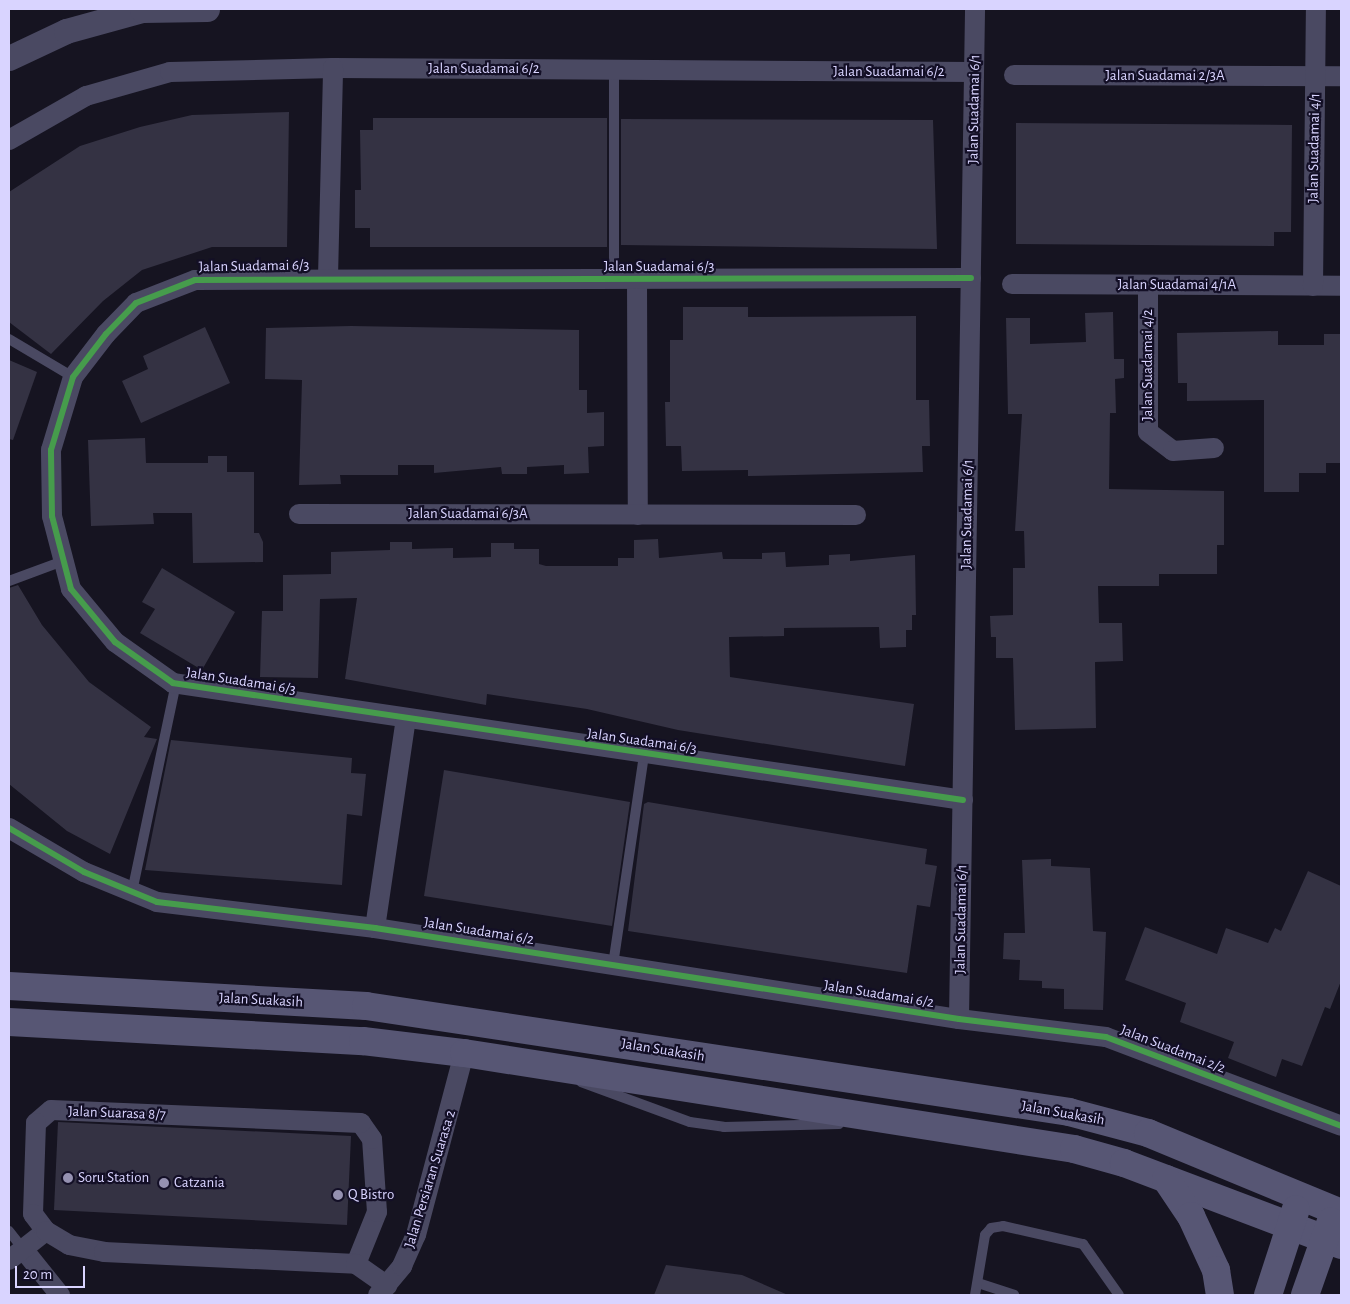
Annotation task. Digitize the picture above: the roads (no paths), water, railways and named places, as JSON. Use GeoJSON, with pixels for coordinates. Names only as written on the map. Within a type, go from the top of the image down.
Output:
{"type":"FeatureCollection","features":[{"type":"Feature","properties":{"kind":"main road","name":"Jalan Suakasih"},"geometry":{"type":"LineString","coordinates":[[9,986],[366,1006],[1069,1112],[1148,1133],[1338,1211]]}},
{"type":"Feature","properties":{"kind":"main road"},"geometry":{"type":"LineString","coordinates":[[9,1022],[363,1041],[464,1053],[1074,1149],[1166,1179],[1333,1242]]}},
{"type":"Feature","properties":{"kind":"main road"},"geometry":{"type":"LineString","coordinates":[[1166,1179],[1191,1216],[1216,1270],[1220,1295]]}},
{"type":"Feature","properties":{"kind":"main road"},"geometry":{"type":"LineString","coordinates":[[1268,1295],[1300,1196]]}},
{"type":"Feature","properties":{"kind":"main road"},"geometry":{"type":"LineString","coordinates":[[1305,1295],[1333,1242],[1338,1211]]}},
{"type":"Feature","properties":{"kind":"street"},"geometry":{"type":"LineString","coordinates":[[9,58],[66,31],[142,10],[207,9]]}},
{"type":"Feature","properties":{"kind":"street","name":"Jalan Suadamai 6/1"},"geometry":{"type":"LineString","coordinates":[[959,1019],[975,9]]}},
{"type":"Feature","properties":{"kind":"street","name":"Jalan Suadamai 4/1"},"geometry":{"type":"LineString","coordinates":[[1312,286],[1316,9]]}},
{"type":"Feature","properties":{"kind":"street"},"geometry":{"type":"LineString","coordinates":[[328,277],[332,68]]}},
{"type":"Feature","properties":{"kind":"street","name":"Jalan Suadamai 6/2"},"geometry":{"type":"LineString","coordinates":[[9,140],[86,96],[170,72],[332,68],[974,72]]}},
{"type":"Feature","properties":{"kind":"street","name":"Jalan Suadamai 2/3A"},"geometry":{"type":"LineString","coordinates":[[1014,75],[1341,76]]}},
{"type":"Feature","properties":{"kind":"street","name":"Jalan Suadamai 6/3"},"geometry":{"type":"LineString","coordinates":[[963,800],[176,684],[115,642],[91,617],[71,589],[62,561],[52,516],[51,450],[73,377],[136,303],[169,287],[195,280],[328,277],[637,280],[971,278]]}},
{"type":"Feature","properties":{"kind":"street"},"geometry":{"type":"LineString","coordinates":[[637,280],[638,515]]}},
{"type":"Feature","properties":{"kind":"street","name":"Jalan Suadamai 4/1A"},"geometry":{"type":"LineString","coordinates":[[1012,284],[1341,286]]}},
{"type":"Feature","properties":{"kind":"street","name":"Jalan Suadamai 4/2"},"geometry":{"type":"LineString","coordinates":[[1148,285],[1148,432],[1173,451],[1214,448]]}},
{"type":"Feature","properties":{"kind":"street","name":"Jalan Suadamai 6/3A"},"geometry":{"type":"LineString","coordinates":[[299,514],[856,515]]}},
{"type":"Feature","properties":{"kind":"street"},"geometry":{"type":"LineString","coordinates":[[375,928],[406,719]]}},
{"type":"Feature","properties":{"kind":"street","name":"Jalan Suadamai 6/2"},"geometry":{"type":"LineString","coordinates":[[9,828],[84,872],[157,902],[375,928],[959,1019]]}},
{"type":"Feature","properties":{"kind":"street","name":"Jalan Suadamai 2/2"},"geometry":{"type":"LineString","coordinates":[[959,1019],[1106,1037],[1340,1123]]}},
{"type":"Feature","properties":{"kind":"street","name":"Jalan Persiaran Suarasa 2"},"geometry":{"type":"LineString","coordinates":[[382,1291],[416,1235],[464,1053]]}},
{"type":"Feature","properties":{"kind":"street","name":"Jalan Suarasa 8/7"},"geometry":{"type":"LineString","coordinates":[[51,1110],[360,1123],[372,1139],[377,1212],[356,1264],[104,1252],[70,1245],[46,1231],[33,1214],[36,1123],[51,1110]]}},
{"type":"Feature","properties":{"kind":"street"},"geometry":{"type":"LineString","coordinates":[[46,1231],[16,1255],[60,1295]]}},
{"type":"Feature","properties":{"kind":"street"},"geometry":{"type":"LineString","coordinates":[[356,1264],[382,1291]]}},
{"type":"Feature","properties":{"kind":"lane"},"geometry":{"type":"LineString","coordinates":[[614,70],[614,279]]}},
{"type":"Feature","properties":{"kind":"lane"},"geometry":{"type":"LineString","coordinates":[[9,340],[73,377]]}},
{"type":"Feature","properties":{"kind":"lane"},"geometry":{"type":"LineString","coordinates":[[9,581],[62,561]]}},
{"type":"Feature","properties":{"kind":"lane"},"geometry":{"type":"LineString","coordinates":[[132,892],[176,684]]}},
{"type":"Feature","properties":{"kind":"lane"},"geometry":{"type":"LineString","coordinates":[[613,965],[644,754]]}},
{"type":"Feature","properties":{"kind":"lane"},"geometry":{"type":"LineString","coordinates":[[975,1295],[985,1235],[991,1228],[1003,1226],[1083,1244],[1119,1295]]}},
{"type":"Feature","properties":{"kind":"lane"},"geometry":{"type":"LineString","coordinates":[[9,1231],[16,1255]]}},
{"type":"Feature","properties":{"kind":"lane"},"geometry":{"type":"LineString","coordinates":[[978,1283],[1014,1295]]}},
{"type":"Feature","properties":{"kind":"place","name":"Soru Station"},"geometry":{"type":"Point","coordinates":[68,1178]}},
{"type":"Feature","properties":{"kind":"place","name":"Catzania"},"geometry":{"type":"Point","coordinates":[164,1183]}},
{"type":"Feature","properties":{"kind":"place","name":"Q Bistro"},"geometry":{"type":"Point","coordinates":[338,1195]}}]}
